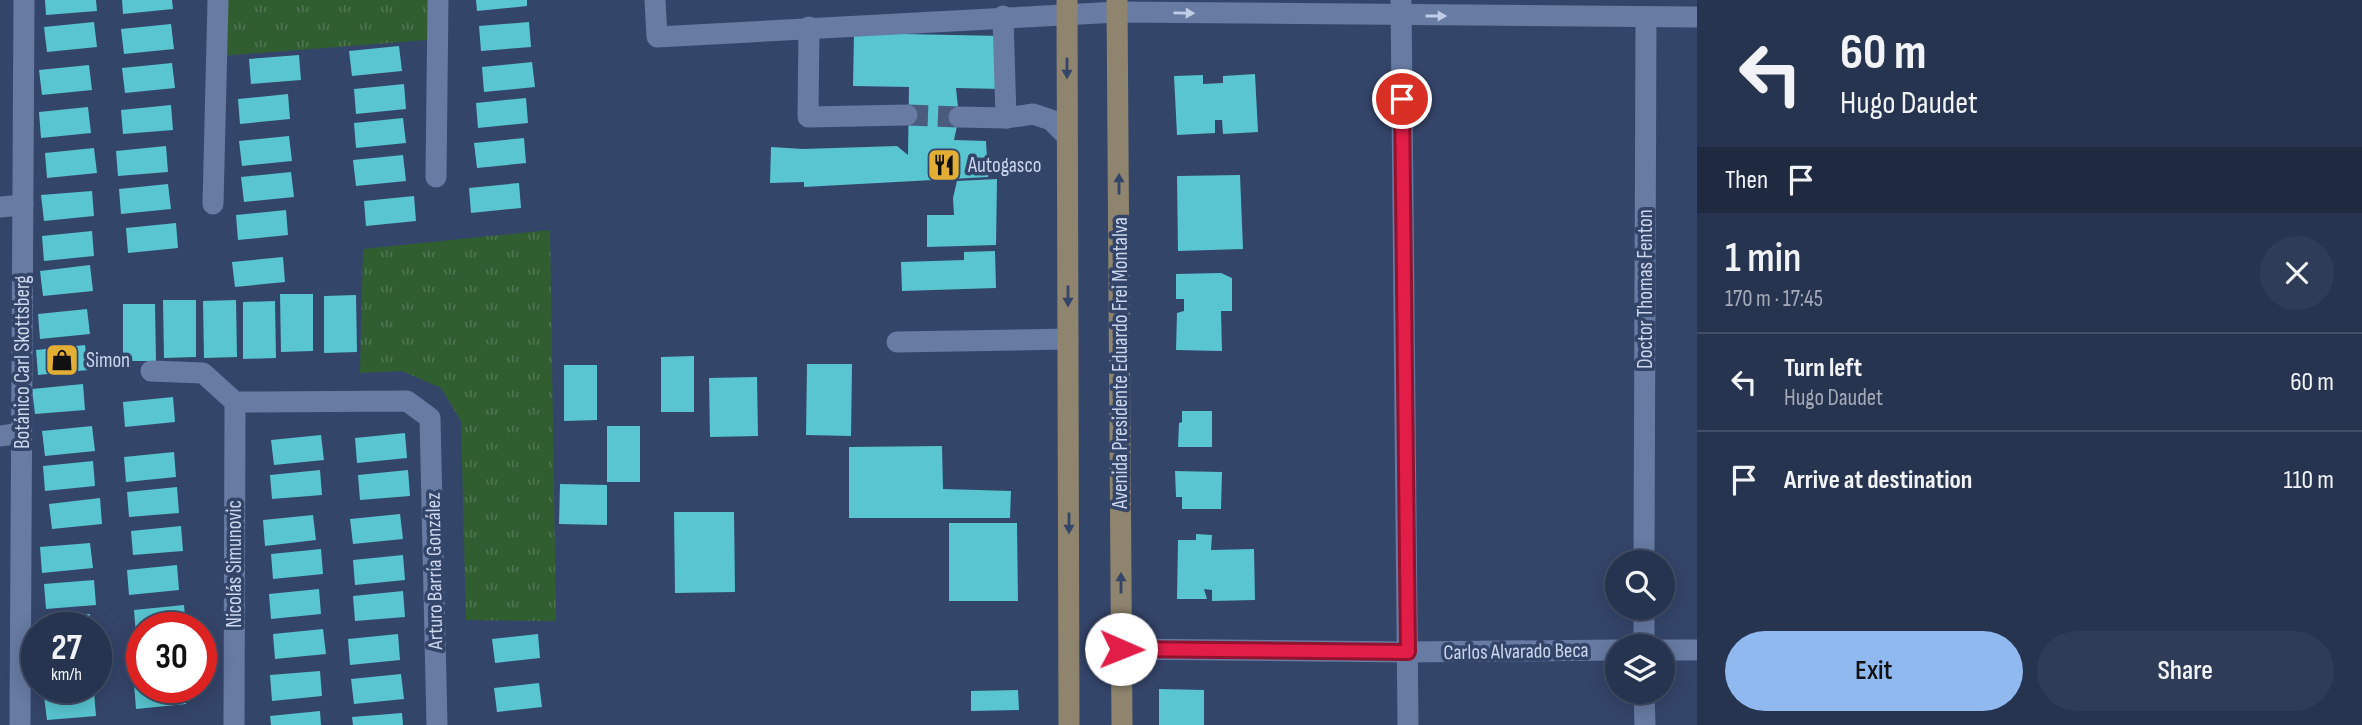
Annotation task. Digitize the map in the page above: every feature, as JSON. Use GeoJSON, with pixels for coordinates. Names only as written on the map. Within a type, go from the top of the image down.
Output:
{"type":"FeatureCollection","features":[{"type":"Feature","properties":{"kind":"main road","name":"Avenida Presidente Eduardo Frei Montalva"},"geometry":{"type":"LineString","coordinates":[[1118,6],[1122,725]]}},
{"type":"Feature","properties":{"kind":"main road"},"geometry":{"type":"LineString","coordinates":[[1067,7],[1069,725]]}},
{"type":"Feature","properties":{"kind":"street","name":"Botánico Carl Skottsberg"},"geometry":{"type":"LineString","coordinates":[[20,725],[10,434],[23,205],[24,0]]}},
{"type":"Feature","properties":{"kind":"street"},"geometry":{"type":"LineString","coordinates":[[213,204],[218,0]]}},
{"type":"Feature","properties":{"kind":"street"},"geometry":{"type":"LineString","coordinates":[[436,177],[438,0]]}},
{"type":"Feature","properties":{"kind":"street"},"geometry":{"type":"LineString","coordinates":[[655,0],[657,37],[1003,16],[1067,7],[1118,6],[1401,8],[1697,17]]}},
{"type":"Feature","properties":{"kind":"street"},"geometry":{"type":"LineString","coordinates":[[1401,8],[1408,725]]}},
{"type":"Feature","properties":{"kind":"street"},"geometry":{"type":"LineString","coordinates":[[1003,16],[1006,118]]}},
{"type":"Feature","properties":{"kind":"street","name":"Doctor Thomas Fenton"},"geometry":{"type":"LineString","coordinates":[[1644,550],[1646,17]]}},
{"type":"Feature","properties":{"kind":"street"},"geometry":{"type":"LineString","coordinates":[[808,27],[808,117],[907,116]]}},
{"type":"Feature","properties":{"kind":"street"},"geometry":{"type":"LineString","coordinates":[[959,117],[1006,118],[1033,114],[1051,120],[1067,136]]}},
{"type":"Feature","properties":{"kind":"street"},"geometry":{"type":"LineString","coordinates":[[0,207],[23,205]]}},
{"type":"Feature","properties":{"kind":"street"},"geometry":{"type":"LineString","coordinates":[[897,342],[1068,339]]}},
{"type":"Feature","properties":{"kind":"street"},"geometry":{"type":"LineString","coordinates":[[151,371],[203,373],[234,402]]}},
{"type":"Feature","properties":{"kind":"street","name":"Arturo Barría González"},"geometry":{"type":"LineString","coordinates":[[234,402],[407,401],[430,418],[437,725]]}},
{"type":"Feature","properties":{"kind":"street","name":"Nicolás Simunovic"},"geometry":{"type":"LineString","coordinates":[[234,402],[234,725]]}},
{"type":"Feature","properties":{"kind":"street","name":"Carlos Alvarado Beca"},"geometry":{"type":"LineString","coordinates":[[1121,649],[1408,652],[1605,650]]}},
{"type":"Feature","properties":{"kind":"street"},"geometry":{"type":"LineString","coordinates":[[1675,650],[1697,650]]}},
{"type":"Feature","properties":{"kind":"street"},"geometry":{"type":"LineString","coordinates":[[1644,704],[1644,725]]}},
{"type":"Feature","properties":{"kind":"green space"},"geometry":{"type":"Polygon","coordinates":[[[222,0],[427,0],[427,40],[221,56],[222,0]]]}},
{"type":"Feature","properties":{"kind":"green space"},"geometry":{"type":"Polygon","coordinates":[[[550,230],[556,621],[466,620],[461,421],[441,388],[402,371],[360,373],[363,249],[550,230]]]}},
{"type":"Feature","properties":{"kind":"building"},"geometry":{"type":"Polygon","coordinates":[[[45,0],[96,0],[97,11],[46,15],[45,0]]]}},
{"type":"Feature","properties":{"kind":"building"},"geometry":{"type":"Polygon","coordinates":[[[122,0],[172,0],[173,9],[123,14],[122,0]]]}},
{"type":"Feature","properties":{"kind":"building"},"geometry":{"type":"Polygon","coordinates":[[[476,0],[527,0],[527,6],[477,11],[476,0]]]}},
{"type":"Feature","properties":{"kind":"building"},"geometry":{"type":"Polygon","coordinates":[[[94,22],[97,47],[47,52],[44,27],[94,22]]]}},
{"type":"Feature","properties":{"kind":"building"},"geometry":{"type":"Polygon","coordinates":[[[529,22],[531,47],[481,51],[479,26],[529,22]]]}},
{"type":"Feature","properties":{"kind":"building"},"geometry":{"type":"Polygon","coordinates":[[[171,24],[174,49],[124,54],[121,29],[171,24]]]}},
{"type":"Feature","properties":{"kind":"building"},"geometry":{"type":"Polygon","coordinates":[[[854,33],[1002,36],[1001,89],[956,88],[959,117],[954,140],[986,141],[988,177],[804,187],[804,182],[770,183],[771,147],[803,149],[897,146],[908,155],[909,87],[853,86],[854,33]]]}},
{"type":"Feature","properties":{"kind":"building"},"geometry":{"type":"Polygon","coordinates":[[[399,46],[402,71],[352,76],[349,51],[399,46]]]}},
{"type":"Feature","properties":{"kind":"building"},"geometry":{"type":"Polygon","coordinates":[[[299,55],[301,80],[251,84],[249,59],[299,55]]]}},
{"type":"Feature","properties":{"kind":"building"},"geometry":{"type":"Polygon","coordinates":[[[532,62],[535,87],[484,92],[482,67],[532,62]]]}},
{"type":"Feature","properties":{"kind":"building"},"geometry":{"type":"Polygon","coordinates":[[[172,63],[175,88],[125,93],[122,68],[172,63]]]}},
{"type":"Feature","properties":{"kind":"building"},"geometry":{"type":"Polygon","coordinates":[[[89,65],[92,90],[42,95],[39,70],[89,65]]]}},
{"type":"Feature","properties":{"kind":"building"},"geometry":{"type":"Polygon","coordinates":[[[1255,74],[1258,132],[1223,134],[1222,120],[1215,120],[1215,133],[1177,135],[1174,76],[1203,75],[1203,84],[1223,83],[1223,76],[1255,74]]]}},
{"type":"Feature","properties":{"kind":"building"},"geometry":{"type":"Polygon","coordinates":[[[404,84],[406,109],[356,114],[354,89],[404,84]]]}},
{"type":"Feature","properties":{"kind":"building"},"geometry":{"type":"Polygon","coordinates":[[[288,94],[290,119],[240,124],[238,99],[288,94]]]}},
{"type":"Feature","properties":{"kind":"building"},"geometry":{"type":"Polygon","coordinates":[[[526,98],[528,123],[478,128],[476,103],[526,98]]]}},
{"type":"Feature","properties":{"kind":"building"},"geometry":{"type":"Polygon","coordinates":[[[171,105],[173,130],[123,134],[121,110],[171,105]]]}},
{"type":"Feature","properties":{"kind":"building"},"geometry":{"type":"Polygon","coordinates":[[[88,107],[91,133],[41,138],[39,112],[88,107]]]}},
{"type":"Feature","properties":{"kind":"building"},"geometry":{"type":"Polygon","coordinates":[[[403,118],[406,143],[356,148],[354,123],[403,118]]]}},
{"type":"Feature","properties":{"kind":"building"},"geometry":{"type":"Polygon","coordinates":[[[289,136],[292,161],[242,166],[239,141],[289,136]]]}},
{"type":"Feature","properties":{"kind":"building"},"geometry":{"type":"Polygon","coordinates":[[[524,138],[526,163],[477,168],[474,143],[524,138]]]}},
{"type":"Feature","properties":{"kind":"building"},"geometry":{"type":"Polygon","coordinates":[[[166,146],[168,172],[118,176],[116,151],[166,146]]]}},
{"type":"Feature","properties":{"kind":"building"},"geometry":{"type":"Polygon","coordinates":[[[94,148],[97,173],[47,178],[45,153],[94,148]]]}},
{"type":"Feature","properties":{"kind":"building"},"geometry":{"type":"Polygon","coordinates":[[[403,155],[406,181],[356,186],[353,160],[403,155]]]}},
{"type":"Feature","properties":{"kind":"building"},"geometry":{"type":"Polygon","coordinates":[[[291,172],[294,197],[244,202],[241,177],[291,172]]]}},
{"type":"Feature","properties":{"kind":"building"},"geometry":{"type":"Polygon","coordinates":[[[1240,175],[1243,249],[1178,251],[1177,176],[1240,175]]]}},
{"type":"Feature","properties":{"kind":"building"},"geometry":{"type":"Polygon","coordinates":[[[997,179],[996,245],[927,247],[927,215],[954,215],[953,198],[957,181],[997,179]]]}},
{"type":"Feature","properties":{"kind":"building"},"geometry":{"type":"Polygon","coordinates":[[[519,183],[521,208],[471,213],[469,188],[519,183]]]}},
{"type":"Feature","properties":{"kind":"building"},"geometry":{"type":"Polygon","coordinates":[[[168,184],[171,209],[121,214],[119,189],[168,184]]]}},
{"type":"Feature","properties":{"kind":"building"},"geometry":{"type":"Polygon","coordinates":[[[92,191],[94,216],[44,221],[41,195],[92,191]]]}},
{"type":"Feature","properties":{"kind":"building"},"geometry":{"type":"Polygon","coordinates":[[[414,196],[416,221],[366,226],[364,201],[414,196]]]}},
{"type":"Feature","properties":{"kind":"building"},"geometry":{"type":"Polygon","coordinates":[[[286,210],[288,235],[238,240],[236,215],[286,210]]]}},
{"type":"Feature","properties":{"kind":"building"},"geometry":{"type":"Polygon","coordinates":[[[176,223],[178,248],[128,253],[126,228],[176,223]]]}},
{"type":"Feature","properties":{"kind":"building"},"geometry":{"type":"Polygon","coordinates":[[[92,231],[94,256],[44,261],[42,236],[92,231]]]}},
{"type":"Feature","properties":{"kind":"building"},"geometry":{"type":"Polygon","coordinates":[[[995,251],[996,288],[902,291],[901,262],[964,260],[964,252],[995,251]]]}},
{"type":"Feature","properties":{"kind":"building"},"geometry":{"type":"Polygon","coordinates":[[[283,257],[285,282],[235,287],[232,262],[283,257]]]}},
{"type":"Feature","properties":{"kind":"building"},"geometry":{"type":"Polygon","coordinates":[[[90,265],[93,291],[43,296],[40,271],[90,265]]]}},
{"type":"Feature","properties":{"kind":"building"},"geometry":{"type":"Polygon","coordinates":[[[1221,273],[1232,278],[1232,311],[1221,311],[1222,351],[1176,350],[1177,313],[1184,311],[1184,299],[1176,299],[1176,274],[1221,273]]]}},
{"type":"Feature","properties":{"kind":"building"},"geometry":{"type":"Polygon","coordinates":[[[280,294],[313,294],[313,351],[281,352],[280,294]]]}},
{"type":"Feature","properties":{"kind":"building"},"geometry":{"type":"Polygon","coordinates":[[[356,295],[357,352],[324,353],[324,296],[356,295]]]}},
{"type":"Feature","properties":{"kind":"building"},"geometry":{"type":"Polygon","coordinates":[[[163,300],[196,300],[196,357],[164,358],[163,300]]]}},
{"type":"Feature","properties":{"kind":"building"},"geometry":{"type":"Polygon","coordinates":[[[236,300],[237,357],[204,358],[203,301],[236,300]]]}},
{"type":"Feature","properties":{"kind":"building"},"geometry":{"type":"Polygon","coordinates":[[[275,301],[276,358],[243,359],[243,302],[275,301]]]}},
{"type":"Feature","properties":{"kind":"building"},"geometry":{"type":"Polygon","coordinates":[[[123,304],[155,304],[156,361],[123,361],[123,304]]]}},
{"type":"Feature","properties":{"kind":"building"},"geometry":{"type":"Polygon","coordinates":[[[87,309],[90,334],[40,339],[38,314],[87,309]]]}},
{"type":"Feature","properties":{"kind":"building","name":"Simon"},"geometry":{"type":"Polygon","coordinates":[[[85,345],[88,370],[38,375],[36,350],[85,345]]]}},
{"type":"Feature","properties":{"kind":"building"},"geometry":{"type":"Polygon","coordinates":[[[694,356],[694,412],[661,412],[661,357],[694,356]]]}},
{"type":"Feature","properties":{"kind":"building"},"geometry":{"type":"Polygon","coordinates":[[[807,364],[852,364],[851,436],[806,435],[807,364]]]}},
{"type":"Feature","properties":{"kind":"building"},"geometry":{"type":"Polygon","coordinates":[[[564,365],[597,365],[597,420],[564,421],[564,365]]]}},
{"type":"Feature","properties":{"kind":"building"},"geometry":{"type":"Polygon","coordinates":[[[757,377],[758,436],[710,437],[709,378],[757,377]]]}},
{"type":"Feature","properties":{"kind":"building"},"geometry":{"type":"Polygon","coordinates":[[[83,384],[85,410],[35,414],[32,389],[83,384]]]}},
{"type":"Feature","properties":{"kind":"building"},"geometry":{"type":"Polygon","coordinates":[[[173,397],[175,422],[125,427],[123,402],[173,397]]]}},
{"type":"Feature","properties":{"kind":"building"},"geometry":{"type":"Polygon","coordinates":[[[1182,411],[1212,411],[1212,447],[1178,447],[1182,411]]]}},
{"type":"Feature","properties":{"kind":"building"},"geometry":{"type":"Polygon","coordinates":[[[92,426],[95,451],[45,456],[42,431],[92,426]]]}},
{"type":"Feature","properties":{"kind":"building"},"geometry":{"type":"Polygon","coordinates":[[[607,426],[640,426],[640,482],[607,482],[607,426]]]}},
{"type":"Feature","properties":{"kind":"building"},"geometry":{"type":"Polygon","coordinates":[[[405,433],[407,458],[357,463],[355,438],[405,433]]]}},
{"type":"Feature","properties":{"kind":"building"},"geometry":{"type":"Polygon","coordinates":[[[321,435],[324,460],[274,465],[271,440],[321,435]]]}},
{"type":"Feature","properties":{"kind":"building"},"geometry":{"type":"Polygon","coordinates":[[[942,446],[943,489],[1011,491],[1010,518],[849,518],[849,447],[942,446]]]}},
{"type":"Feature","properties":{"kind":"building"},"geometry":{"type":"Polygon","coordinates":[[[174,452],[176,477],[126,482],[124,457],[174,452]]]}},
{"type":"Feature","properties":{"kind":"building"},"geometry":{"type":"Polygon","coordinates":[[[93,461],[95,486],[45,491],[43,466],[93,461]]]}},
{"type":"Feature","properties":{"kind":"building"},"geometry":{"type":"Polygon","coordinates":[[[320,470],[322,495],[272,499],[270,475],[320,470]]]}},
{"type":"Feature","properties":{"kind":"building"},"geometry":{"type":"Polygon","coordinates":[[[408,470],[410,496],[360,500],[358,475],[408,470]]]}},
{"type":"Feature","properties":{"kind":"building"},"geometry":{"type":"Polygon","coordinates":[[[1175,471],[1222,472],[1221,509],[1182,509],[1182,497],[1176,497],[1175,471]]]}},
{"type":"Feature","properties":{"kind":"building"},"geometry":{"type":"Polygon","coordinates":[[[560,484],[607,485],[607,525],[559,524],[560,484]]]}},
{"type":"Feature","properties":{"kind":"building"},"geometry":{"type":"Polygon","coordinates":[[[177,487],[179,513],[129,517],[127,492],[177,487]]]}},
{"type":"Feature","properties":{"kind":"building"},"geometry":{"type":"Polygon","coordinates":[[[100,498],[102,524],[52,529],[49,504],[100,498]]]}},
{"type":"Feature","properties":{"kind":"building"},"geometry":{"type":"Polygon","coordinates":[[[674,512],[734,512],[735,592],[675,593],[674,512]]]}},
{"type":"Feature","properties":{"kind":"building"},"geometry":{"type":"Polygon","coordinates":[[[400,514],[403,539],[353,544],[350,519],[400,514]]]}},
{"type":"Feature","properties":{"kind":"building"},"geometry":{"type":"Polygon","coordinates":[[[313,515],[316,540],[265,546],[263,520],[313,515]]]}},
{"type":"Feature","properties":{"kind":"building"},"geometry":{"type":"Polygon","coordinates":[[[949,523],[1017,523],[1018,601],[949,601],[949,523]]]}},
{"type":"Feature","properties":{"kind":"building"},"geometry":{"type":"Polygon","coordinates":[[[181,526],[183,551],[133,555],[131,531],[181,526]]]}},
{"type":"Feature","properties":{"kind":"building"},"geometry":{"type":"Polygon","coordinates":[[[1196,534],[1212,535],[1211,550],[1254,549],[1255,600],[1212,601],[1212,590],[1204,589],[1207,599],[1177,599],[1178,540],[1196,540],[1196,534]]]}},
{"type":"Feature","properties":{"kind":"building"},"geometry":{"type":"Polygon","coordinates":[[[90,543],[93,568],[42,573],[40,547],[90,543]]]}},
{"type":"Feature","properties":{"kind":"building"},"geometry":{"type":"Polygon","coordinates":[[[321,549],[323,574],[273,579],[271,554],[321,549]]]}},
{"type":"Feature","properties":{"kind":"building"},"geometry":{"type":"Polygon","coordinates":[[[403,555],[405,580],[355,585],[353,560],[403,555]]]}},
{"type":"Feature","properties":{"kind":"building"},"geometry":{"type":"Polygon","coordinates":[[[177,565],[179,590],[129,595],[127,570],[177,565]]]}},
{"type":"Feature","properties":{"kind":"building"},"geometry":{"type":"Polygon","coordinates":[[[94,580],[96,605],[46,609],[44,584],[94,580]]]}},
{"type":"Feature","properties":{"kind":"building"},"geometry":{"type":"Polygon","coordinates":[[[319,589],[321,614],[271,619],[269,594],[319,589]]]}},
{"type":"Feature","properties":{"kind":"building"},"geometry":{"type":"Polygon","coordinates":[[[403,591],[405,617],[355,621],[353,596],[403,591]]]}},
{"type":"Feature","properties":{"kind":"building"},"geometry":{"type":"Polygon","coordinates":[[[184,605],[185,612],[134,612],[184,605]]]}},
{"type":"Feature","properties":{"kind":"building"},"geometry":{"type":"Polygon","coordinates":[[[323,629],[326,654],[275,659],[273,634],[323,629]]]}},
{"type":"Feature","properties":{"kind":"building"},"geometry":{"type":"Polygon","coordinates":[[[398,634],[400,660],[350,665],[348,639],[398,634]]]}},
{"type":"Feature","properties":{"kind":"building"},"geometry":{"type":"Polygon","coordinates":[[[538,634],[540,658],[495,663],[492,639],[538,634]]]}},
{"type":"Feature","properties":{"kind":"building"},"geometry":{"type":"Polygon","coordinates":[[[320,671],[322,696],[272,701],[270,675],[320,671]]]}},
{"type":"Feature","properties":{"kind":"building"},"geometry":{"type":"Polygon","coordinates":[[[401,674],[404,699],[354,704],[351,679],[401,674]]]}},
{"type":"Feature","properties":{"kind":"building"},"geometry":{"type":"Polygon","coordinates":[[[539,683],[542,707],[497,712],[494,688],[539,683]]]}},
{"type":"Feature","properties":{"kind":"building"},"geometry":{"type":"Polygon","coordinates":[[[1159,689],[1204,690],[1204,725],[1159,725],[1159,689]]]}},
{"type":"Feature","properties":{"kind":"building"},"geometry":{"type":"Polygon","coordinates":[[[1018,690],[1019,710],[971,711],[971,691],[1018,690]]]}},
{"type":"Feature","properties":{"kind":"building"},"geometry":{"type":"Polygon","coordinates":[[[45,703],[95,703],[96,716],[47,720],[45,703]]]}},
{"type":"Feature","properties":{"kind":"building"},"geometry":{"type":"Polygon","coordinates":[[[136,703],[186,704],[136,709],[136,703]]]}},
{"type":"Feature","properties":{"kind":"building"},"geometry":{"type":"Polygon","coordinates":[[[320,711],[321,725],[271,725],[270,716],[320,711]]]}},
{"type":"Feature","properties":{"kind":"building"},"geometry":{"type":"Polygon","coordinates":[[[402,713],[403,725],[353,725],[352,717],[402,713]]]}},
{"type":"Feature","properties":{"kind":"tunnel"},"geometry":{"type":"LineString","coordinates":[[907,115],[959,117]]}},
{"type":"Feature","properties":{"kind":"place","name":"Autogasco"},"geometry":{"type":"Point","coordinates":[944,165]}},
{"type":"Feature","properties":{"kind":"place","name":"Simon"},"geometry":{"type":"Point","coordinates":[62,360]}},
{"type":"Feature","properties":{"kind":"route"},"geometry":{"type":"LineString","coordinates":[[1121,649],[1408,652],[1402,99]]}}]}
